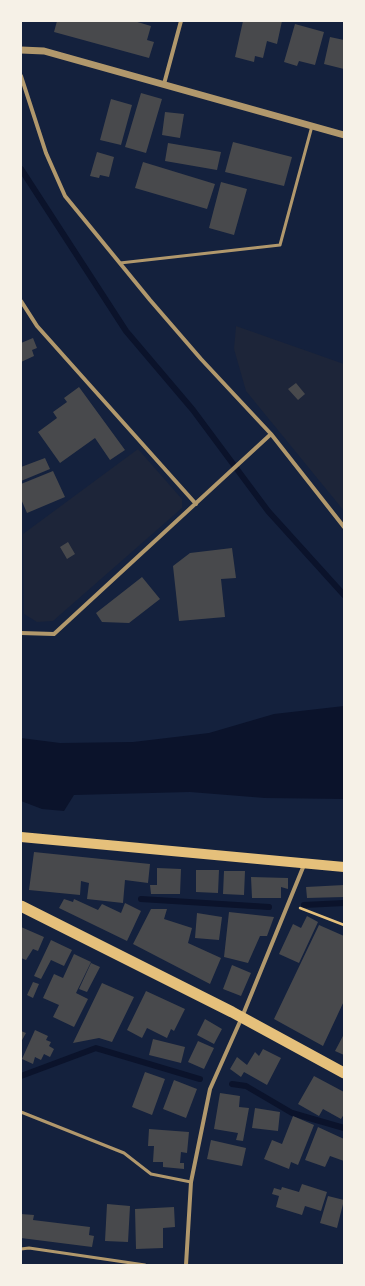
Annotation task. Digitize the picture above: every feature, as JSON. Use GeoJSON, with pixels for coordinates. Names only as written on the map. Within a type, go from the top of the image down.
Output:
{"type":"FeatureCollection","features":[{"type":"Feature","properties":{"kind":"highway"},"geometry":{"type":"LineString","coordinates":[[21,906],[242,1017],[344,1073]]}},
{"type":"Feature","properties":{"kind":"main road"},"geometry":{"type":"LineString","coordinates":[[21,837],[304,862],[344,867]]}},
{"type":"Feature","properties":{"kind":"street"},"geometry":{"type":"LineString","coordinates":[[164,84],[181,21]]}},
{"type":"Feature","properties":{"kind":"street"},"geometry":{"type":"LineString","coordinates":[[21,50],[44,51],[344,135]]}},
{"type":"Feature","properties":{"kind":"street"},"geometry":{"type":"LineString","coordinates":[[21,76],[46,153],[65,196],[119,264],[201,359],[271,434],[344,527]]}},
{"type":"Feature","properties":{"kind":"street"},"geometry":{"type":"LineString","coordinates":[[21,301],[37,326],[196,504]]}},
{"type":"Feature","properties":{"kind":"street"},"geometry":{"type":"LineString","coordinates":[[21,632],[54,634],[207,495],[271,434]]}},
{"type":"Feature","properties":{"kind":"street"},"geometry":{"type":"LineString","coordinates":[[186,1265],[191,1182],[210,1089],[242,1017],[304,862]]}},
{"type":"Feature","properties":{"kind":"lane"},"geometry":{"type":"LineString","coordinates":[[119,264],[280,245],[312,126]]}},
{"type":"Feature","properties":{"kind":"lane"},"geometry":{"type":"LineString","coordinates":[[21,1112],[124,1152],[150,1174],[191,1182]]}},
{"type":"Feature","properties":{"kind":"lane"},"geometry":{"type":"LineString","coordinates":[[21,1249],[29,1248],[145,1265]]}},
{"type":"Feature","properties":{"kind":"path"},"geometry":{"type":"LineString","coordinates":[[288,903],[344,925]]}},
{"type":"Feature","properties":{"kind":"shaded area"},"geometry":{"type":"Polygon","coordinates":[[[236,326],[344,364],[344,511],[246,391],[234,349],[236,326]]]}},
{"type":"Feature","properties":{"kind":"shaded area"},"geometry":{"type":"Polygon","coordinates":[[[138,449],[182,499],[182,508],[53,621],[37,622],[24,614],[23,534],[138,449]]]}},
{"type":"Feature","properties":{"kind":"shaded area"},"geometry":{"type":"Polygon","coordinates":[[[344,706],[344,799],[265,798],[190,792],[74,795],[64,811],[42,809],[21,801],[21,738],[60,743],[133,742],[209,733],[274,714],[344,706]]]}},
{"type":"Feature","properties":{"kind":"building"},"geometry":{"type":"Polygon","coordinates":[[[57,21],[134,21],[151,26],[147,40],[154,42],[149,58],[54,32],[57,21]]]}},
{"type":"Feature","properties":{"kind":"building"},"geometry":{"type":"Polygon","coordinates":[[[243,21],[282,21],[277,44],[267,41],[263,58],[255,56],[254,62],[235,57],[243,21]]]}},
{"type":"Feature","properties":{"kind":"building"},"geometry":{"type":"Polygon","coordinates":[[[295,24],[324,32],[315,65],[299,61],[297,66],[284,62],[295,24]]]}},
{"type":"Feature","properties":{"kind":"building"},"geometry":{"type":"Polygon","coordinates":[[[330,37],[344,40],[344,69],[324,64],[330,37]]]}},
{"type":"Feature","properties":{"kind":"building"},"geometry":{"type":"Polygon","coordinates":[[[141,93],[162,99],[146,153],[125,147],[141,93]]]}},
{"type":"Feature","properties":{"kind":"building"},"geometry":{"type":"Polygon","coordinates":[[[111,99],[132,105],[121,145],[100,140],[111,99]]]}},
{"type":"Feature","properties":{"kind":"building"},"geometry":{"type":"Polygon","coordinates":[[[165,112],[184,114],[180,138],[162,135],[165,112]]]}},
{"type":"Feature","properties":{"kind":"building"},"geometry":{"type":"Polygon","coordinates":[[[233,142],[292,157],[284,186],[225,172],[233,142]]]}},
{"type":"Feature","properties":{"kind":"building"},"geometry":{"type":"Polygon","coordinates":[[[168,143],[221,152],[217,170],[165,161],[168,143]]]}},
{"type":"Feature","properties":{"kind":"building"},"geometry":{"type":"Polygon","coordinates":[[[97,152],[114,157],[109,177],[100,175],[99,178],[90,176],[97,152]]]}},
{"type":"Feature","properties":{"kind":"building"},"geometry":{"type":"Polygon","coordinates":[[[143,162],[215,184],[207,209],[135,188],[143,162]]]}},
{"type":"Feature","properties":{"kind":"building"},"geometry":{"type":"Polygon","coordinates":[[[221,182],[247,189],[234,235],[209,228],[221,182]]]}},
{"type":"Feature","properties":{"kind":"building"},"geometry":{"type":"Polygon","coordinates":[[[33,338],[37,348],[32,350],[34,356],[21,362],[21,343],[33,338]]]}},
{"type":"Feature","properties":{"kind":"building"},"geometry":{"type":"Polygon","coordinates":[[[296,383],[305,394],[298,400],[288,389],[296,383]]]}},
{"type":"Feature","properties":{"kind":"building"},"geometry":{"type":"Polygon","coordinates":[[[79,387],[125,450],[110,460],[95,438],[60,463],[38,432],[57,418],[53,412],[67,402],[64,398],[79,387]]]}},
{"type":"Feature","properties":{"kind":"building"},"geometry":{"type":"Polygon","coordinates":[[[45,458],[50,469],[21,481],[21,467],[45,458]]]}},
{"type":"Feature","properties":{"kind":"building"},"geometry":{"type":"Polygon","coordinates":[[[53,471],[65,497],[27,513],[21,499],[21,484],[53,471]]]}},
{"type":"Feature","properties":{"kind":"building"},"geometry":{"type":"Polygon","coordinates":[[[68,542],[75,554],[67,559],[60,547],[68,542]]]}},
{"type":"Feature","properties":{"kind":"building"},"geometry":{"type":"Polygon","coordinates":[[[232,548],[236,578],[221,579],[225,617],[179,621],[173,566],[190,553],[232,548]]]}},
{"type":"Feature","properties":{"kind":"building"},"geometry":{"type":"Polygon","coordinates":[[[142,577],[160,599],[129,623],[102,622],[96,613],[142,577]]]}},
{"type":"Feature","properties":{"kind":"building"},"geometry":{"type":"Polygon","coordinates":[[[34,852],[150,864],[148,883],[125,880],[123,903],[87,899],[89,883],[81,881],[80,895],[29,890],[34,852]]]}},
{"type":"Feature","properties":{"kind":"building"},"geometry":{"type":"Polygon","coordinates":[[[157,868],[181,869],[180,894],[151,894],[150,885],[157,885],[157,868]]]}},
{"type":"Feature","properties":{"kind":"building"},"geometry":{"type":"Polygon","coordinates":[[[196,870],[219,870],[218,893],[196,892],[196,870]]]}},
{"type":"Feature","properties":{"kind":"building"},"geometry":{"type":"Polygon","coordinates":[[[224,871],[245,871],[244,895],[223,894],[224,871]]]}},
{"type":"Feature","properties":{"kind":"building"},"geometry":{"type":"Polygon","coordinates":[[[251,877],[288,878],[288,889],[281,887],[281,898],[252,898],[251,877]]]}},
{"type":"Feature","properties":{"kind":"building"},"geometry":{"type":"Polygon","coordinates":[[[344,885],[344,897],[307,898],[306,887],[344,885]]]}},
{"type":"Feature","properties":{"kind":"building"},"geometry":{"type":"Polygon","coordinates":[[[64,899],[73,902],[74,899],[98,910],[102,904],[121,913],[125,903],[141,911],[127,941],[59,908],[64,899]]]}},
{"type":"Feature","properties":{"kind":"building"},"geometry":{"type":"Polygon","coordinates":[[[151,909],[167,909],[164,919],[192,928],[188,943],[221,958],[210,984],[133,944],[151,909]]]}},
{"type":"Feature","properties":{"kind":"building"},"geometry":{"type":"Polygon","coordinates":[[[229,912],[274,917],[267,936],[260,936],[248,963],[224,957],[229,912]]]}},
{"type":"Feature","properties":{"kind":"building"},"geometry":{"type":"Polygon","coordinates":[[[197,913],[222,917],[219,940],[195,938],[197,913]]]}},
{"type":"Feature","properties":{"kind":"building"},"geometry":{"type":"Polygon","coordinates":[[[307,916],[318,922],[299,963],[279,954],[293,924],[301,928],[307,916]]]}},
{"type":"Feature","properties":{"kind":"building"},"geometry":{"type":"Polygon","coordinates":[[[319,925],[344,936],[344,1001],[323,1046],[274,1019],[319,925]]]}},
{"type":"Feature","properties":{"kind":"building"},"geometry":{"type":"Polygon","coordinates":[[[21,927],[44,937],[38,951],[33,949],[26,960],[21,958],[21,927]]]}},
{"type":"Feature","properties":{"kind":"building"},"geometry":{"type":"Polygon","coordinates":[[[51,940],[72,950],[64,966],[51,960],[41,979],[34,976],[51,940]]]}},
{"type":"Feature","properties":{"kind":"building"},"geometry":{"type":"Polygon","coordinates":[[[74,954],[91,962],[76,993],[88,999],[74,1027],[53,1017],[59,1005],[43,998],[54,974],[63,978],[74,954]]]}},
{"type":"Feature","properties":{"kind":"building"},"geometry":{"type":"Polygon","coordinates":[[[91,963],[100,967],[87,992],[79,989],[91,963]]]}},
{"type":"Feature","properties":{"kind":"building"},"geometry":{"type":"Polygon","coordinates":[[[232,965],[251,973],[241,996],[223,989],[232,965]]]}},
{"type":"Feature","properties":{"kind":"building"},"geometry":{"type":"Polygon","coordinates":[[[33,982],[39,984],[33,998],[27,995],[33,982]]]}},
{"type":"Feature","properties":{"kind":"building"},"geometry":{"type":"Polygon","coordinates":[[[102,983],[134,997],[112,1042],[99,1038],[73,1043],[102,983]]]}},
{"type":"Feature","properties":{"kind":"building"},"geometry":{"type":"Polygon","coordinates":[[[146,991],[185,1009],[174,1031],[171,1029],[167,1038],[147,1028],[142,1038],[127,1030],[146,991]]]}},
{"type":"Feature","properties":{"kind":"building"},"geometry":{"type":"Polygon","coordinates":[[[205,1019],[222,1029],[214,1044],[197,1035],[205,1019]]]}},
{"type":"Feature","properties":{"kind":"building"},"geometry":{"type":"Polygon","coordinates":[[[35,1030],[48,1036],[46,1040],[51,1042],[49,1046],[54,1049],[50,1057],[44,1054],[41,1060],[35,1057],[33,1064],[22,1059],[35,1030]]]}},
{"type":"Feature","properties":{"kind":"building"},"geometry":{"type":"Polygon","coordinates":[[[21,1031],[26,1033],[21,1042],[21,1031]]]}},
{"type":"Feature","properties":{"kind":"building"},"geometry":{"type":"Polygon","coordinates":[[[344,1034],[344,1055],[335,1051],[344,1034]]]}},
{"type":"Feature","properties":{"kind":"building"},"geometry":{"type":"Polygon","coordinates":[[[153,1039],[185,1047],[181,1063],[149,1055],[153,1039]]]}},
{"type":"Feature","properties":{"kind":"building"},"geometry":{"type":"Polygon","coordinates":[[[198,1041],[214,1048],[204,1069],[188,1062],[198,1041]]]}},
{"type":"Feature","properties":{"kind":"building"},"geometry":{"type":"Polygon","coordinates":[[[263,1049],[281,1058],[267,1085],[244,1072],[241,1077],[230,1069],[237,1057],[247,1065],[255,1052],[259,1056],[263,1049]]]}},
{"type":"Feature","properties":{"kind":"building"},"geometry":{"type":"Polygon","coordinates":[[[145,1072],[165,1079],[152,1115],[132,1107],[145,1072]]]}},
{"type":"Feature","properties":{"kind":"building"},"geometry":{"type":"Polygon","coordinates":[[[314,1076],[344,1092],[344,1114],[341,1119],[323,1109],[319,1116],[298,1104],[314,1076]]]}},
{"type":"Feature","properties":{"kind":"building"},"geometry":{"type":"Polygon","coordinates":[[[174,1080],[197,1089],[186,1118],[163,1109],[174,1080]]]}},
{"type":"Feature","properties":{"kind":"building"},"geometry":{"type":"Polygon","coordinates":[[[220,1093],[240,1096],[239,1107],[249,1108],[243,1141],[236,1140],[238,1133],[214,1129],[220,1093]]]}},
{"type":"Feature","properties":{"kind":"building"},"geometry":{"type":"Polygon","coordinates":[[[255,1108],[280,1112],[278,1131],[252,1128],[255,1108]]]}},
{"type":"Feature","properties":{"kind":"building"},"geometry":{"type":"Polygon","coordinates":[[[293,1116],[314,1125],[298,1165],[291,1162],[289,1169],[264,1159],[272,1140],[282,1144],[293,1116]]]}},
{"type":"Feature","properties":{"kind":"building"},"geometry":{"type":"Polygon","coordinates":[[[318,1127],[344,1139],[344,1161],[330,1156],[325,1167],[305,1160],[318,1127]]]}},
{"type":"Feature","properties":{"kind":"building"},"geometry":{"type":"Polygon","coordinates":[[[149,1129],[189,1132],[187,1153],[181,1152],[180,1163],[184,1163],[184,1169],[163,1167],[163,1162],[153,1162],[154,1146],[148,1146],[149,1129]]]}},
{"type":"Feature","properties":{"kind":"building"},"geometry":{"type":"Polygon","coordinates":[[[211,1140],[246,1148],[242,1166],[207,1159],[211,1140]]]}},
{"type":"Feature","properties":{"kind":"building"},"geometry":{"type":"Polygon","coordinates":[[[302,1184],[327,1192],[321,1211],[305,1206],[302,1215],[276,1207],[279,1196],[272,1194],[274,1188],[281,1190],[282,1187],[299,1192],[302,1184]]]}},
{"type":"Feature","properties":{"kind":"building"},"geometry":{"type":"Polygon","coordinates":[[[328,1196],[344,1200],[337,1228],[320,1223],[328,1196]]]}},
{"type":"Feature","properties":{"kind":"building"},"geometry":{"type":"Polygon","coordinates":[[[107,1204],[130,1206],[128,1242],[105,1241],[107,1204]]]}},
{"type":"Feature","properties":{"kind":"building"},"geometry":{"type":"Polygon","coordinates":[[[174,1207],[175,1227],[163,1228],[163,1248],[136,1249],[135,1209],[174,1207]]]}},
{"type":"Feature","properties":{"kind":"building"},"geometry":{"type":"Polygon","coordinates":[[[21,1214],[34,1215],[33,1220],[90,1227],[89,1235],[94,1236],[92,1247],[21,1238],[21,1214]]]}},
{"type":"Feature","properties":{"kind":"waterway"},"geometry":{"type":"LineString","coordinates":[[21,169],[126,331],[193,410],[268,511],[344,595]]}},
{"type":"Feature","properties":{"kind":"waterway"},"geometry":{"type":"LineString","coordinates":[[141,899],[269,907]]}},
{"type":"Feature","properties":{"kind":"waterway"},"geometry":{"type":"LineString","coordinates":[[304,905],[344,903]]}},
{"type":"Feature","properties":{"kind":"waterway"},"geometry":{"type":"LineString","coordinates":[[21,1076],[96,1048],[200,1079]]}},
{"type":"Feature","properties":{"kind":"waterway"},"geometry":{"type":"LineString","coordinates":[[232,1084],[246,1086],[292,1113],[344,1128]]}}]}
